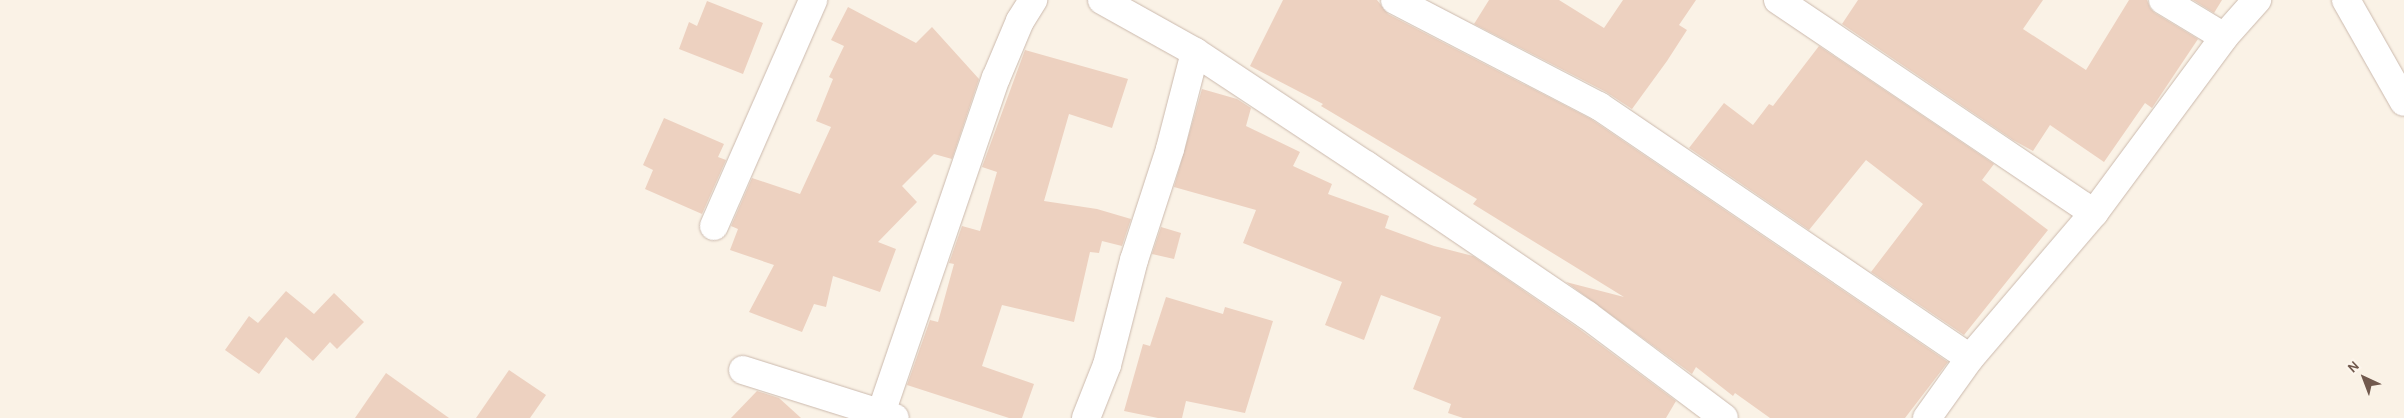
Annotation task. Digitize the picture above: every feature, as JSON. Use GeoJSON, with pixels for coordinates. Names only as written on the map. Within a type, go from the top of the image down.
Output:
{"type":"FeatureCollection","features":[{"type":"Feature","properties":{"kind":"street"},"geometry":{"type":"LineString","coordinates":[[714,226],[814,0]]}},
{"type":"Feature","properties":{"kind":"street"},"geometry":{"type":"LineString","coordinates":[[743,370],[888,416],[996,78],[1020,21],[1033,0]]}},
{"type":"Feature","properties":{"kind":"street"},"geometry":{"type":"LineString","coordinates":[[1102,0],[1195,52],[1587,315],[1724,418]]}},
{"type":"Feature","properties":{"kind":"street"},"geometry":{"type":"LineString","coordinates":[[1395,0],[1599,106],[1970,358]]}},
{"type":"Feature","properties":{"kind":"street"},"geometry":{"type":"LineString","coordinates":[[1778,0],[2094,213]]}},
{"type":"Feature","properties":{"kind":"street"},"geometry":{"type":"LineString","coordinates":[[2163,0],[2224,37]]}},
{"type":"Feature","properties":{"kind":"street"},"geometry":{"type":"LineString","coordinates":[[1927,418],[1970,358],[2094,213],[2224,37],[2257,0]]}},
{"type":"Feature","properties":{"kind":"street"},"geometry":{"type":"LineString","coordinates":[[2346,0],[2404,102]]}},
{"type":"Feature","properties":{"kind":"street"},"geometry":{"type":"LineString","coordinates":[[1086,418],[1107,365],[1134,260],[1170,149],[1195,52]]}},
{"type":"Feature","properties":{"kind":"building"},"geometry":{"type":"Polygon","coordinates":[[[1283,0],[1377,0],[1388,14],[1591,119],[1948,362],[1905,418],[1770,418],[1735,393],[1733,396],[1696,367],[1692,374],[1566,282],[1624,297],[1473,204],[1477,199],[1321,106],[1323,104],[1250,66],[1283,0]]]}},
{"type":"Feature","properties":{"kind":"building"},"geometry":{"type":"Polygon","coordinates":[[[1489,0],[1559,0],[1604,28],[1623,0],[1696,0],[1679,25],[1687,30],[1632,109],[1606,92],[1474,24],[1489,0]]]}},
{"type":"Feature","properties":{"kind":"building"},"geometry":{"type":"Polygon","coordinates":[[[1858,0],[2043,0],[2023,29],[2086,70],[2129,0],[2147,0],[2150,8],[2155,13],[2198,39],[2152,108],[2145,103],[2104,162],[2050,125],[2033,151],[2013,140],[1842,24],[1858,0]]]}},
{"type":"Feature","properties":{"kind":"building"},"geometry":{"type":"Polygon","coordinates":[[[2193,0],[2222,0],[2214,13],[2193,0]]]}},
{"type":"Feature","properties":{"kind":"building"},"geometry":{"type":"Polygon","coordinates":[[[707,1],[763,23],[743,74],[679,49],[689,22],[697,26],[707,1]]]}},
{"type":"Feature","properties":{"kind":"building"},"geometry":{"type":"Polygon","coordinates":[[[848,7],[916,43],[932,27],[979,79],[952,159],[934,154],[902,186],[917,202],[878,242],[896,249],[880,292],[833,276],[826,307],[814,304],[802,332],[749,312],[774,265],[730,250],[738,229],[731,226],[752,178],[800,194],[831,127],[816,121],[833,79],[829,77],[844,46],[831,40],[848,7]]]}},
{"type":"Feature","properties":{"kind":"building"},"geometry":{"type":"Polygon","coordinates":[[[1819,46],[1994,164],[1982,180],[2048,230],[1964,335],[1871,272],[1923,204],[1866,160],[1809,230],[1689,148],[1724,103],[1753,125],[1769,104],[1773,106],[1819,46]]]}},
{"type":"Feature","properties":{"kind":"building"},"geometry":{"type":"Polygon","coordinates":[[[1025,50],[1128,79],[1112,128],[1069,114],[1044,201],[1097,209],[1131,219],[1122,246],[1102,241],[1099,253],[1090,252],[1074,322],[1002,305],[982,366],[1034,384],[1022,418],[1009,418],[907,385],[930,320],[938,322],[954,264],[949,263],[962,226],[980,231],[997,172],[982,167],[1025,50]]]}},
{"type":"Feature","properties":{"kind":"building"},"geometry":{"type":"Polygon","coordinates":[[[1202,89],[1237,99],[1251,108],[1246,126],[1300,152],[1293,166],[1332,184],[1328,194],[1389,216],[1385,228],[1434,246],[1473,256],[1578,328],[1676,401],[1666,418],[1463,418],[1448,413],[1451,404],[1413,389],[1441,317],[1381,295],[1364,340],[1325,325],[1342,282],[1243,243],[1256,210],[1174,187],[1202,89]]]}},
{"type":"Feature","properties":{"kind":"building"},"geometry":{"type":"Polygon","coordinates":[[[664,118],[724,144],[718,157],[726,160],[702,214],[645,189],[653,170],[643,165],[664,118]]]}},
{"type":"Feature","properties":{"kind":"building"},"geometry":{"type":"Polygon","coordinates":[[[1161,227],[1181,233],[1174,259],[1152,254],[1161,227]]]}},
{"type":"Feature","properties":{"kind":"building"},"geometry":{"type":"Polygon","coordinates":[[[286,291],[314,314],[334,293],[364,322],[337,349],[330,342],[313,361],[286,337],[259,374],[225,350],[249,316],[258,323],[286,291]]]}},
{"type":"Feature","properties":{"kind":"building"},"geometry":{"type":"Polygon","coordinates":[[[1166,297],[1223,314],[1225,307],[1273,321],[1245,413],[1186,401],[1182,418],[1158,418],[1124,411],[1143,344],[1150,346],[1166,297]]]}},
{"type":"Feature","properties":{"kind":"building"},"geometry":{"type":"Polygon","coordinates":[[[509,370],[546,395],[530,418],[476,418],[509,370]]]}},
{"type":"Feature","properties":{"kind":"building"},"geometry":{"type":"Polygon","coordinates":[[[386,373],[449,418],[355,418],[386,373]]]}},
{"type":"Feature","properties":{"kind":"building"},"geometry":{"type":"Polygon","coordinates":[[[757,391],[779,398],[801,418],[731,418],[757,391]]]}}]}
